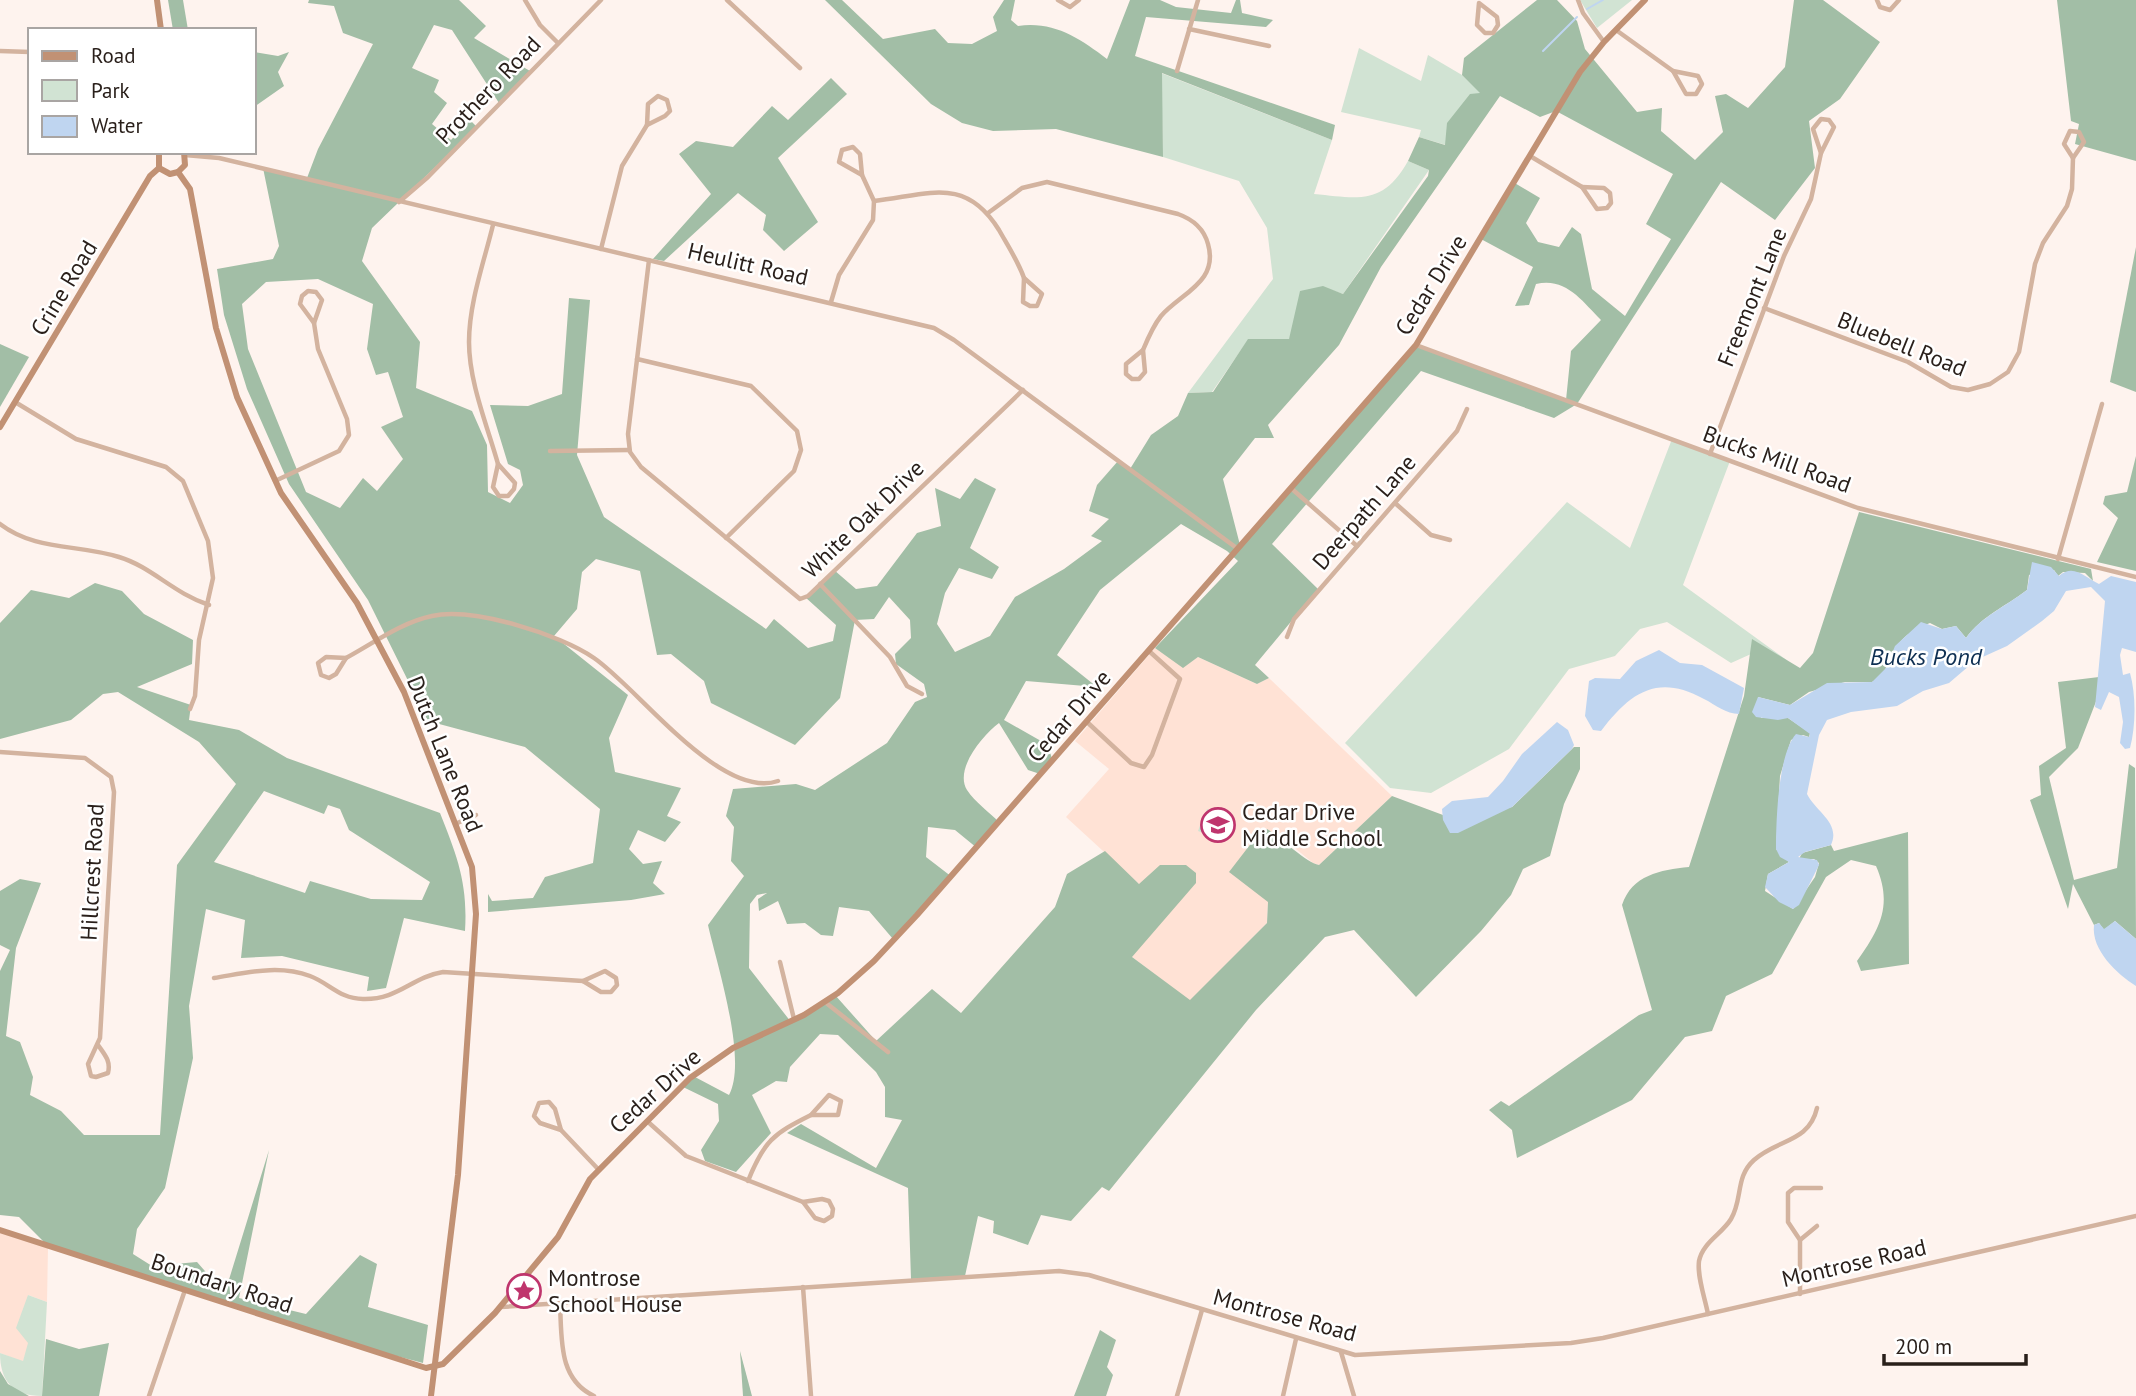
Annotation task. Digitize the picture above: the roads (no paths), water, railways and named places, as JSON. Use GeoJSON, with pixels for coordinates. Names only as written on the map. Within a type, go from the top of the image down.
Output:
{"type":"FeatureCollection","features":[{"type":"Feature","properties":{"kind":"street"},"geometry":{"type":"LineString","coordinates":[[157,0],[161,28]]}},
{"type":"Feature","properties":{"kind":"street"},"geometry":{"type":"LineString","coordinates":[[525,0],[540,26],[558,43]]}},
{"type":"Feature","properties":{"kind":"street","name":"Prothero Road"},"geometry":{"type":"LineString","coordinates":[[399,202],[428,177],[601,0]]}},
{"type":"Feature","properties":{"kind":"street"},"geometry":{"type":"LineString","coordinates":[[727,0],[800,68]]}},
{"type":"Feature","properties":{"kind":"street"},"geometry":{"type":"LineString","coordinates":[[1058,0],[1070,6],[1079,0]]}},
{"type":"Feature","properties":{"kind":"street"},"geometry":{"type":"LineString","coordinates":[[1177,71],[1198,0]]}},
{"type":"Feature","properties":{"kind":"street"},"geometry":{"type":"LineString","coordinates":[[1578,0],[1583,13],[1604,43]]}},
{"type":"Feature","properties":{"kind":"street","name":"Cedar Drive"},"geometry":{"type":"LineString","coordinates":[[433,1369],[449,1359],[501,1307],[558,1237],[586,1185],[598,1169],[708,1063],[743,1042],[794,1020],[825,1002],[858,977],[898,936],[1416,345],[1580,72],[1645,0]]}},
{"type":"Feature","properties":{"kind":"street"},"geometry":{"type":"LineString","coordinates":[[1877,0],[1880,7],[1890,10],[1899,0]]}},
{"type":"Feature","properties":{"kind":"street"},"geometry":{"type":"LineString","coordinates":[[1478,1],[1497,18],[1499,25],[1493,33],[1485,33],[1477,25],[1478,1]]}},
{"type":"Feature","properties":{"kind":"street"},"geometry":{"type":"LineString","coordinates":[[1189,29],[1269,46]]}},
{"type":"Feature","properties":{"kind":"street"},"geometry":{"type":"LineString","coordinates":[[1616,30],[1673,71],[1698,76],[1702,84],[1700,90],[1696,94],[1686,94],[1673,71]]}},
{"type":"Feature","properties":{"kind":"street"},"geometry":{"type":"LineString","coordinates":[[0,51],[28,52]]}},
{"type":"Feature","properties":{"kind":"street"},"geometry":{"type":"LineString","coordinates":[[601,249],[622,166],[647,125],[650,101],[658,96],[667,100],[670,107],[668,114],[647,125]]}},
{"type":"Feature","properties":{"kind":"street"},"geometry":{"type":"LineString","coordinates":[[1825,118],[1832,122],[1834,129],[1821,153],[1813,129],[1819,120],[1825,118]]}},
{"type":"Feature","properties":{"kind":"street"},"geometry":{"type":"LineString","coordinates":[[2073,130],[2081,135],[2084,142],[2073,158],[2066,149],[2064,140],[2073,130]]}},
{"type":"Feature","properties":{"kind":"street"},"geometry":{"type":"LineString","coordinates":[[831,302],[839,275],[871,226],[874,201],[862,175],[859,152],[849,147],[842,150],[839,156],[841,165],[862,175]]}},
{"type":"Feature","properties":{"kind":"street","name":"Freemont Lane"},"geometry":{"type":"LineString","coordinates":[[1710,454],[1784,256],[1811,199],[1821,153]]}},
{"type":"Feature","properties":{"kind":"street"},"geometry":{"type":"LineString","coordinates":[[159,154],[159,168],[166,173],[178,172],[185,165],[185,154]]}},
{"type":"Feature","properties":{"kind":"street","name":"Heulitt Road"},"geometry":{"type":"LineString","coordinates":[[185,154],[219,158],[934,328],[1239,549]]}},
{"type":"Feature","properties":{"kind":"street"},"geometry":{"type":"LineString","coordinates":[[1530,156],[1582,187],[1597,209],[1607,208],[1611,203],[1610,193],[1604,188],[1582,187]]}},
{"type":"Feature","properties":{"kind":"street","name":"Bluebell Road"},"geometry":{"type":"LineString","coordinates":[[1764,308],[1908,362],[1951,387],[1971,390],[1990,384],[2012,368],[2019,352],[2035,264],[2043,243],[2067,206],[2073,158]]}},
{"type":"Feature","properties":{"kind":"street","name":"Crine Road"},"geometry":{"type":"LineString","coordinates":[[0,428],[150,176],[159,168]]}},
{"type":"Feature","properties":{"kind":"street","name":"Dutch Lane Road"},"geometry":{"type":"LineString","coordinates":[[178,172],[192,196],[223,354],[237,397],[275,481],[357,603],[414,715],[476,884],[458,1175],[431,1396]]}},
{"type":"Feature","properties":{"kind":"street"},"geometry":{"type":"LineString","coordinates":[[988,213],[1020,189],[1047,182],[1178,214],[1196,224],[1209,246],[1206,273],[1197,287],[1161,317],[1143,350],[1126,364],[1125,371],[1132,379],[1144,374],[1143,350]]}},
{"type":"Feature","properties":{"kind":"street"},"geometry":{"type":"LineString","coordinates":[[874,201],[946,192],[965,196],[988,213],[1024,278],[1042,294],[1037,306],[1023,302],[1024,278]]}},
{"type":"Feature","properties":{"kind":"street"},"geometry":{"type":"LineString","coordinates":[[493,225],[471,318],[469,341],[472,369],[498,464],[515,483],[508,496],[499,496],[493,487],[498,464]]}},
{"type":"Feature","properties":{"kind":"street"},"geometry":{"type":"LineString","coordinates":[[550,451],[629,450],[649,260]]}},
{"type":"Feature","properties":{"kind":"street"},"geometry":{"type":"LineString","coordinates":[[275,481],[339,451],[349,435],[347,419],[317,349],[314,323],[322,300],[316,292],[308,291],[302,296],[300,304],[314,323]]}},
{"type":"Feature","properties":{"kind":"street","name":"Bucks Mill Road"},"geometry":{"type":"LineString","coordinates":[[1416,345],[1858,508],[2136,577]]}},
{"type":"Feature","properties":{"kind":"street"},"geometry":{"type":"LineString","coordinates":[[637,359],[751,386],[797,431],[801,450],[794,471],[726,538]]}},
{"type":"Feature","properties":{"kind":"street","name":"White Oak Drive"},"geometry":{"type":"LineString","coordinates":[[629,450],[641,467],[797,598],[806,598],[1023,390]]}},
{"type":"Feature","properties":{"kind":"street"},"geometry":{"type":"LineString","coordinates":[[15,402],[76,439],[166,467],[179,476],[187,489],[210,549],[213,578],[200,640],[195,695],[190,709]]}},
{"type":"Feature","properties":{"kind":"street"},"geometry":{"type":"LineString","coordinates":[[2058,559],[2102,404]]}},
{"type":"Feature","properties":{"kind":"street","name":"Deerpath Lane"},"geometry":{"type":"LineString","coordinates":[[1287,638],[1294,619],[1457,431],[1466,409]]}},
{"type":"Feature","properties":{"kind":"street"},"geometry":{"type":"LineString","coordinates":[[1292,489],[1357,546]]}},
{"type":"Feature","properties":{"kind":"street"},"geometry":{"type":"LineString","coordinates":[[1395,503],[1432,535],[1450,540]]}},
{"type":"Feature","properties":{"kind":"street"},"geometry":{"type":"LineString","coordinates":[[0,524],[31,542],[122,558],[146,569],[179,593],[209,605]]}},
{"type":"Feature","properties":{"kind":"street"},"geometry":{"type":"LineString","coordinates":[[820,584],[890,657],[907,686],[922,694]]}},
{"type":"Feature","properties":{"kind":"street"},"geometry":{"type":"LineString","coordinates":[[346,658],[323,658],[318,663],[319,672],[324,677],[333,676],[346,658],[419,620],[445,614],[547,634],[578,648],[606,666],[710,762],[756,783],[778,781]]}},
{"type":"Feature","properties":{"kind":"street"},"geometry":{"type":"LineString","coordinates":[[1087,722],[1134,765],[1144,767],[1152,755],[1180,679],[1149,651]]}},
{"type":"Feature","properties":{"kind":"street","name":"Hillcrest Road"},"geometry":{"type":"LineString","coordinates":[[0,752],[85,758],[111,777],[114,792],[97,1045],[88,1064],[92,1076],[96,1077],[108,1073],[110,1066],[107,1057],[97,1045]]}},
{"type":"Feature","properties":{"kind":"street"},"geometry":{"type":"LineString","coordinates":[[454,824],[476,815]]}},
{"type":"Feature","properties":{"kind":"street"},"geometry":{"type":"LineString","coordinates":[[780,962],[794,1020]]}},
{"type":"Feature","properties":{"kind":"street"},"geometry":{"type":"LineString","coordinates":[[214,978],[282,968],[314,977],[347,998],[362,999],[396,995],[427,974],[583,981],[605,993],[613,991],[617,982],[614,975],[607,971],[583,981]]}},
{"type":"Feature","properties":{"kind":"street"},"geometry":{"type":"LineString","coordinates":[[825,1002],[888,1052]]}},
{"type":"Feature","properties":{"kind":"street"},"geometry":{"type":"LineString","coordinates":[[748,1181],[760,1152],[769,1139],[811,1115],[825,1097],[833,1095],[841,1101],[841,1112],[836,1116],[811,1115]]}},
{"type":"Feature","properties":{"kind":"street"},"geometry":{"type":"LineString","coordinates":[[561,1130],[552,1104],[543,1101],[536,1105],[534,1112],[537,1120],[561,1130],[598,1169]]}},
{"type":"Feature","properties":{"kind":"street"},"geometry":{"type":"LineString","coordinates":[[1708,1314],[1700,1259],[1706,1246],[1731,1219],[1744,1172],[1760,1155],[1807,1130],[1814,1121],[1817,1108]]}},
{"type":"Feature","properties":{"kind":"street"},"geometry":{"type":"LineString","coordinates":[[647,1121],[682,1154],[803,1202],[826,1200],[833,1206],[832,1216],[824,1221],[817,1220],[803,1202]]}},
{"type":"Feature","properties":{"kind":"street"},"geometry":{"type":"LineString","coordinates":[[1800,1294],[1800,1240],[1788,1222],[1789,1191],[1794,1188],[1821,1188]]}},
{"type":"Feature","properties":{"kind":"street","name":"Montrose Road"},"geometry":{"type":"LineString","coordinates":[[501,1307],[1059,1270],[1089,1275],[1355,1355],[1571,1343],[1800,1294],[2136,1216]]}},
{"type":"Feature","properties":{"kind":"street"},"geometry":{"type":"LineString","coordinates":[[1800,1240],[1817,1226]]}},
{"type":"Feature","properties":{"kind":"street","name":"Boundary Road"},"geometry":{"type":"LineString","coordinates":[[0,1230],[433,1369]]}},
{"type":"Feature","properties":{"kind":"street"},"geometry":{"type":"LineString","coordinates":[[803,1287],[811,1396]]}},
{"type":"Feature","properties":{"kind":"street"},"geometry":{"type":"LineString","coordinates":[[149,1396],[185,1289]]}},
{"type":"Feature","properties":{"kind":"street"},"geometry":{"type":"LineString","coordinates":[[560,1305],[567,1369],[578,1385],[594,1396]]}},
{"type":"Feature","properties":{"kind":"street"},"geometry":{"type":"LineString","coordinates":[[1178,1396],[1202,1310]]}},
{"type":"Feature","properties":{"kind":"street"},"geometry":{"type":"LineString","coordinates":[[1283,1396],[1296,1339]]}},
{"type":"Feature","properties":{"kind":"street"},"geometry":{"type":"LineString","coordinates":[[1341,1352],[1354,1396]]}},
{"type":"Feature","properties":{"kind":"water","name":"Bucks Pond"},"geometry":{"type":"Polygon","coordinates":[[[2032,562],[2051,567],[2059,576],[2064,572],[2075,571],[2099,584],[2111,576],[2136,582],[2136,652],[2122,648],[2120,655],[2123,675],[2130,673],[2134,700],[2130,748],[2125,749],[2120,743],[2123,722],[2119,697],[2109,692],[2101,710],[2095,707],[2105,601],[2091,587],[2066,591],[2054,611],[2042,621],[2007,646],[1976,660],[1949,683],[1923,691],[1897,706],[1851,712],[1827,720],[1819,735],[1807,794],[1833,830],[1831,845],[1805,852],[1798,857],[1817,860],[1819,865],[1799,905],[1793,909],[1779,902],[1765,887],[1768,874],[1789,862],[1780,857],[1776,849],[1782,772],[1785,756],[1796,734],[1809,737],[1810,734],[1788,718],[1778,720],[1756,717],[1752,712],[1758,697],[1790,705],[1827,683],[1872,682],[1886,668],[1895,646],[1921,622],[1942,629],[1956,626],[1966,638],[1987,618],[2027,590],[2032,562]]]}},
{"type":"Feature","properties":{"kind":"water"},"geometry":{"type":"Polygon","coordinates":[[[1659,650],[1680,663],[1702,665],[1744,688],[1739,714],[1725,711],[1687,691],[1658,688],[1634,697],[1601,731],[1593,730],[1585,716],[1589,681],[1595,678],[1620,679],[1636,661],[1659,650]]]}},
{"type":"Feature","properties":{"kind":"water"},"geometry":{"type":"Polygon","coordinates":[[[1557,722],[1568,730],[1574,745],[1572,749],[1512,807],[1458,833],[1450,833],[1443,820],[1442,809],[1452,801],[1488,797],[1522,754],[1557,722]]]}},
{"type":"Feature","properties":{"kind":"water"},"geometry":{"type":"Polygon","coordinates":[[[2115,921],[2136,939],[2136,986],[2107,960],[2094,934],[2094,925],[2099,923],[2104,929],[2115,921]]]}},
{"type":"Feature","properties":{"kind":"waterway"},"geometry":{"type":"LineString","coordinates":[[1587,9],[1603,0]]}},
{"type":"Feature","properties":{"kind":"waterway"},"geometry":{"type":"LineString","coordinates":[[1543,51],[1577,17]]}},
{"type":"Feature","properties":{"kind":"place","name":"Cedar Drive Middle School"},"geometry":{"type":"Point","coordinates":[1218,825]}},
{"type":"Feature","properties":{"kind":"place","name":"Montrose School House"},"geometry":{"type":"Point","coordinates":[524,1291]}}]}
